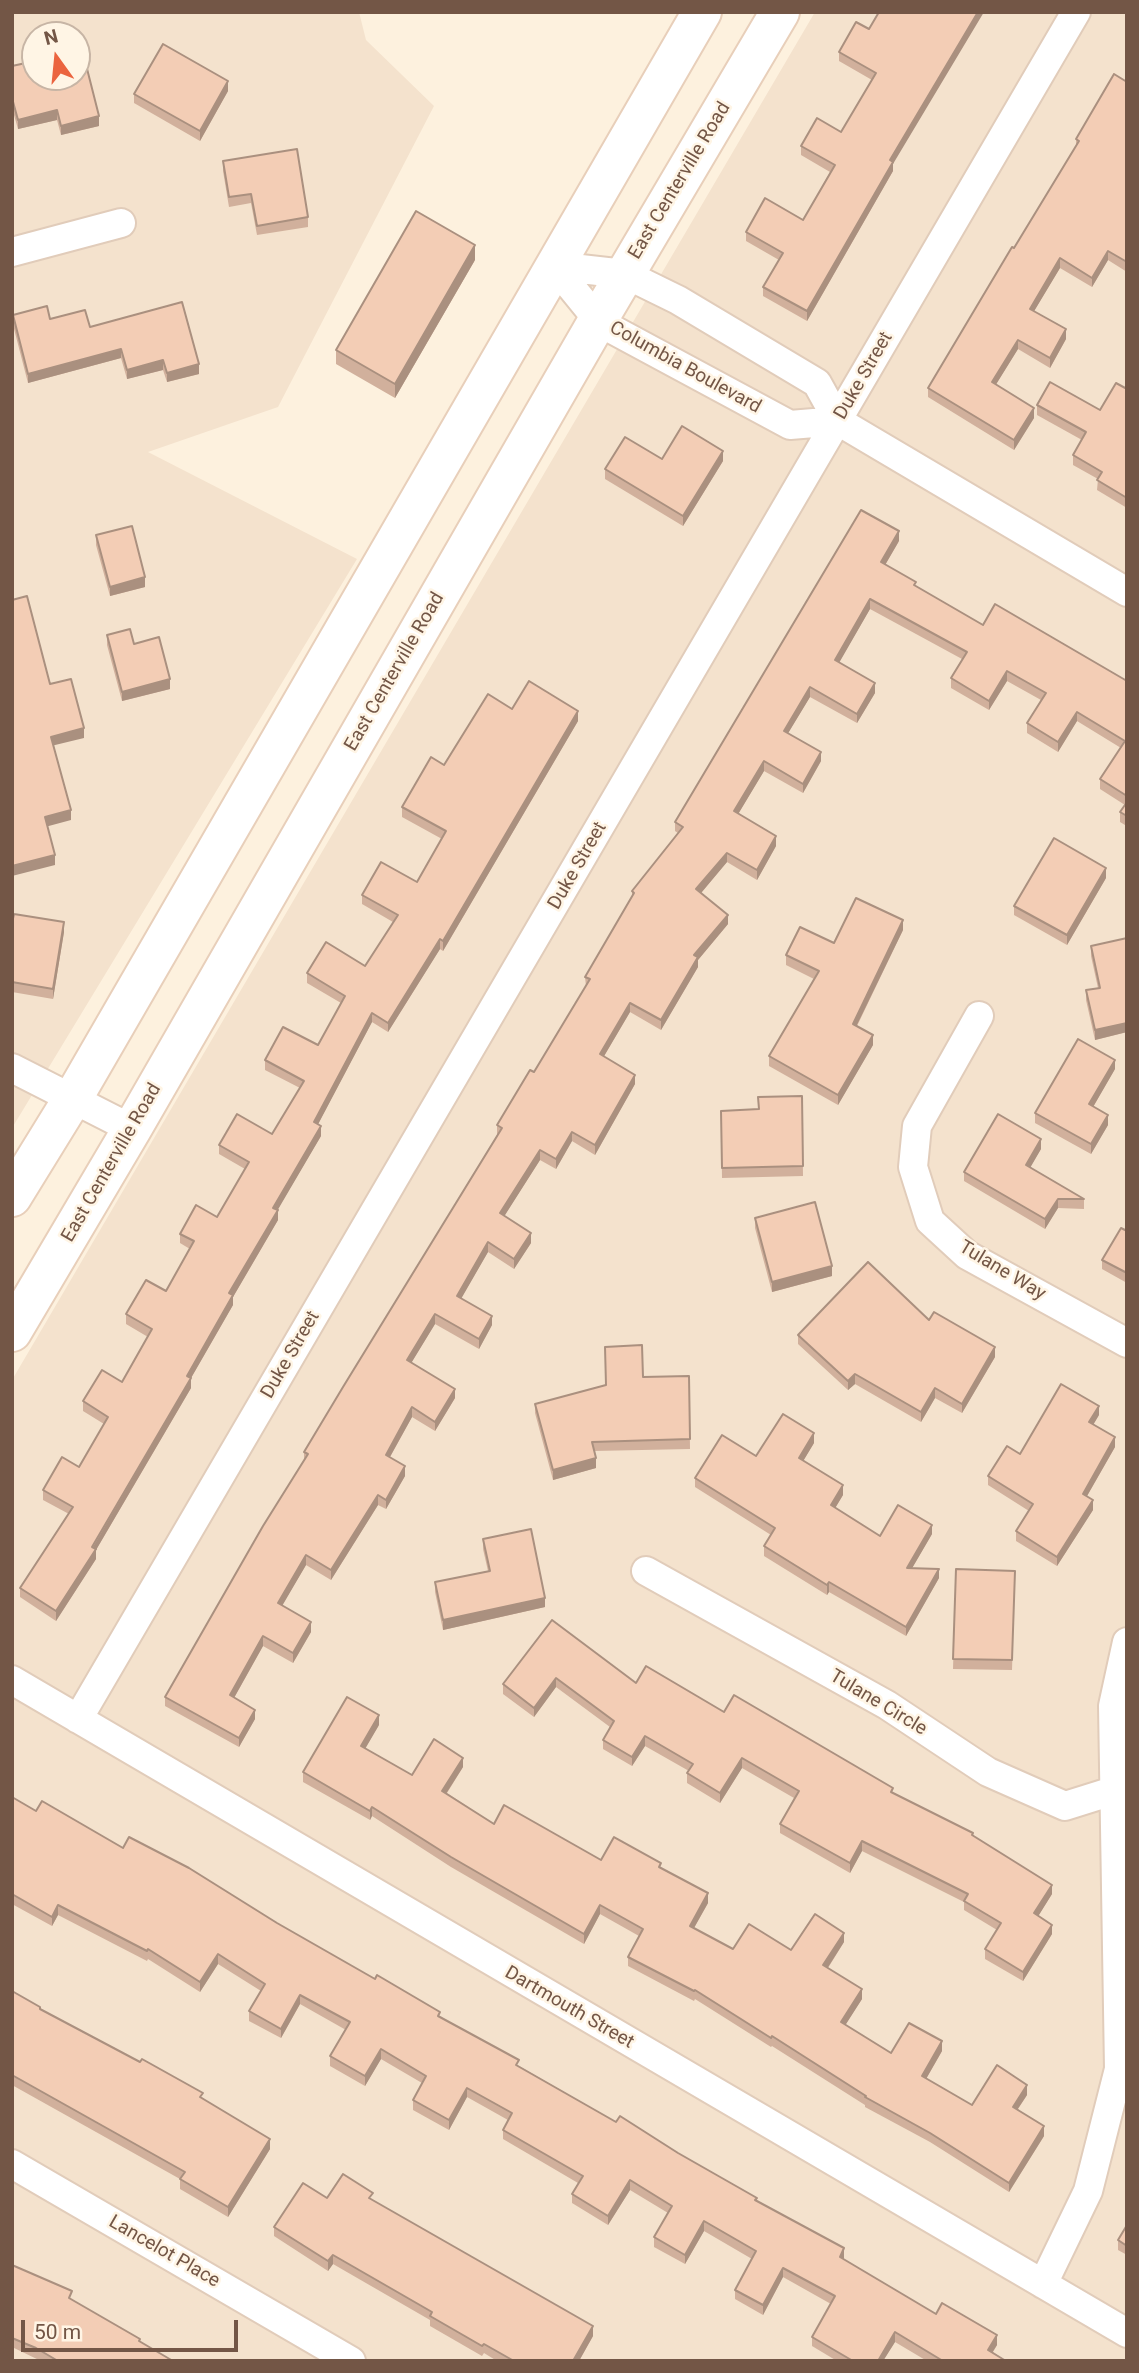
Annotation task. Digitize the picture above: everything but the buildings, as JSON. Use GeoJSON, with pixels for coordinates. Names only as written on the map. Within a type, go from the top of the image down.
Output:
{"type":"FeatureCollection","features":[{"type":"Feature","properties":{"kind":"main road"},"geometry":{"type":"LineString","coordinates":[[12,1197],[702,12]]}},
{"type":"Feature","properties":{"kind":"main road","name":"East Centerville Road"},"geometry":{"type":"LineString","coordinates":[[12,1332],[132,1129],[598,320],[780,12]]}},
{"type":"Feature","properties":{"kind":"street","name":"Duke Street"},"geometry":{"type":"LineString","coordinates":[[78,1719],[1076,12]]}},
{"type":"Feature","properties":{"kind":"street"},"geometry":{"type":"LineString","coordinates":[[12,252],[121,223]]}},
{"type":"Feature","properties":{"kind":"street"},"geometry":{"type":"LineString","coordinates":[[554,266],[625,274],[678,300],[817,383],[838,421],[1127,592]]}},
{"type":"Feature","properties":{"kind":"street","name":"Columbia Boulevard"},"geometry":{"type":"LineString","coordinates":[[554,266],[598,320],[790,425],[838,421]]}},
{"type":"Feature","properties":{"kind":"street","name":"Tulane Way"},"geometry":{"type":"LineString","coordinates":[[979,1016],[918,1126],[913,1167],[930,1221],[967,1255],[1127,1343]]}},
{"type":"Feature","properties":{"kind":"street"},"geometry":{"type":"LineString","coordinates":[[12,1068],[132,1129]]}},
{"type":"Feature","properties":{"kind":"street","name":"Tulane Circle"},"geometry":{"type":"LineString","coordinates":[[646,1571],[887,1705],[988,1772],[1065,1806],[1116,1790]]}},
{"type":"Feature","properties":{"kind":"street"},"geometry":{"type":"LineString","coordinates":[[1043,2284],[1088,2191],[1119,2069],[1113,1706],[1127,1642]]}},
{"type":"Feature","properties":{"kind":"street","name":"Dartmouth Street"},"geometry":{"type":"LineString","coordinates":[[12,1681],[1127,2333]]}},
{"type":"Feature","properties":{"kind":"street","name":"Lancelot Place"},"geometry":{"type":"LineString","coordinates":[[12,2164],[351,2361]]}},
{"type":"Feature","properties":{"kind":"shaded area"},"geometry":{"type":"Polygon","coordinates":[[[12,12],[359,12],[366,40],[434,106],[278,407],[148,452],[357,559],[12,1128],[12,12]]]}},
{"type":"Feature","properties":{"kind":"shaded area"},"geometry":{"type":"Polygon","coordinates":[[[815,12],[1127,12],[1127,2361],[12,2361],[12,1380],[815,12]]]}}]}
